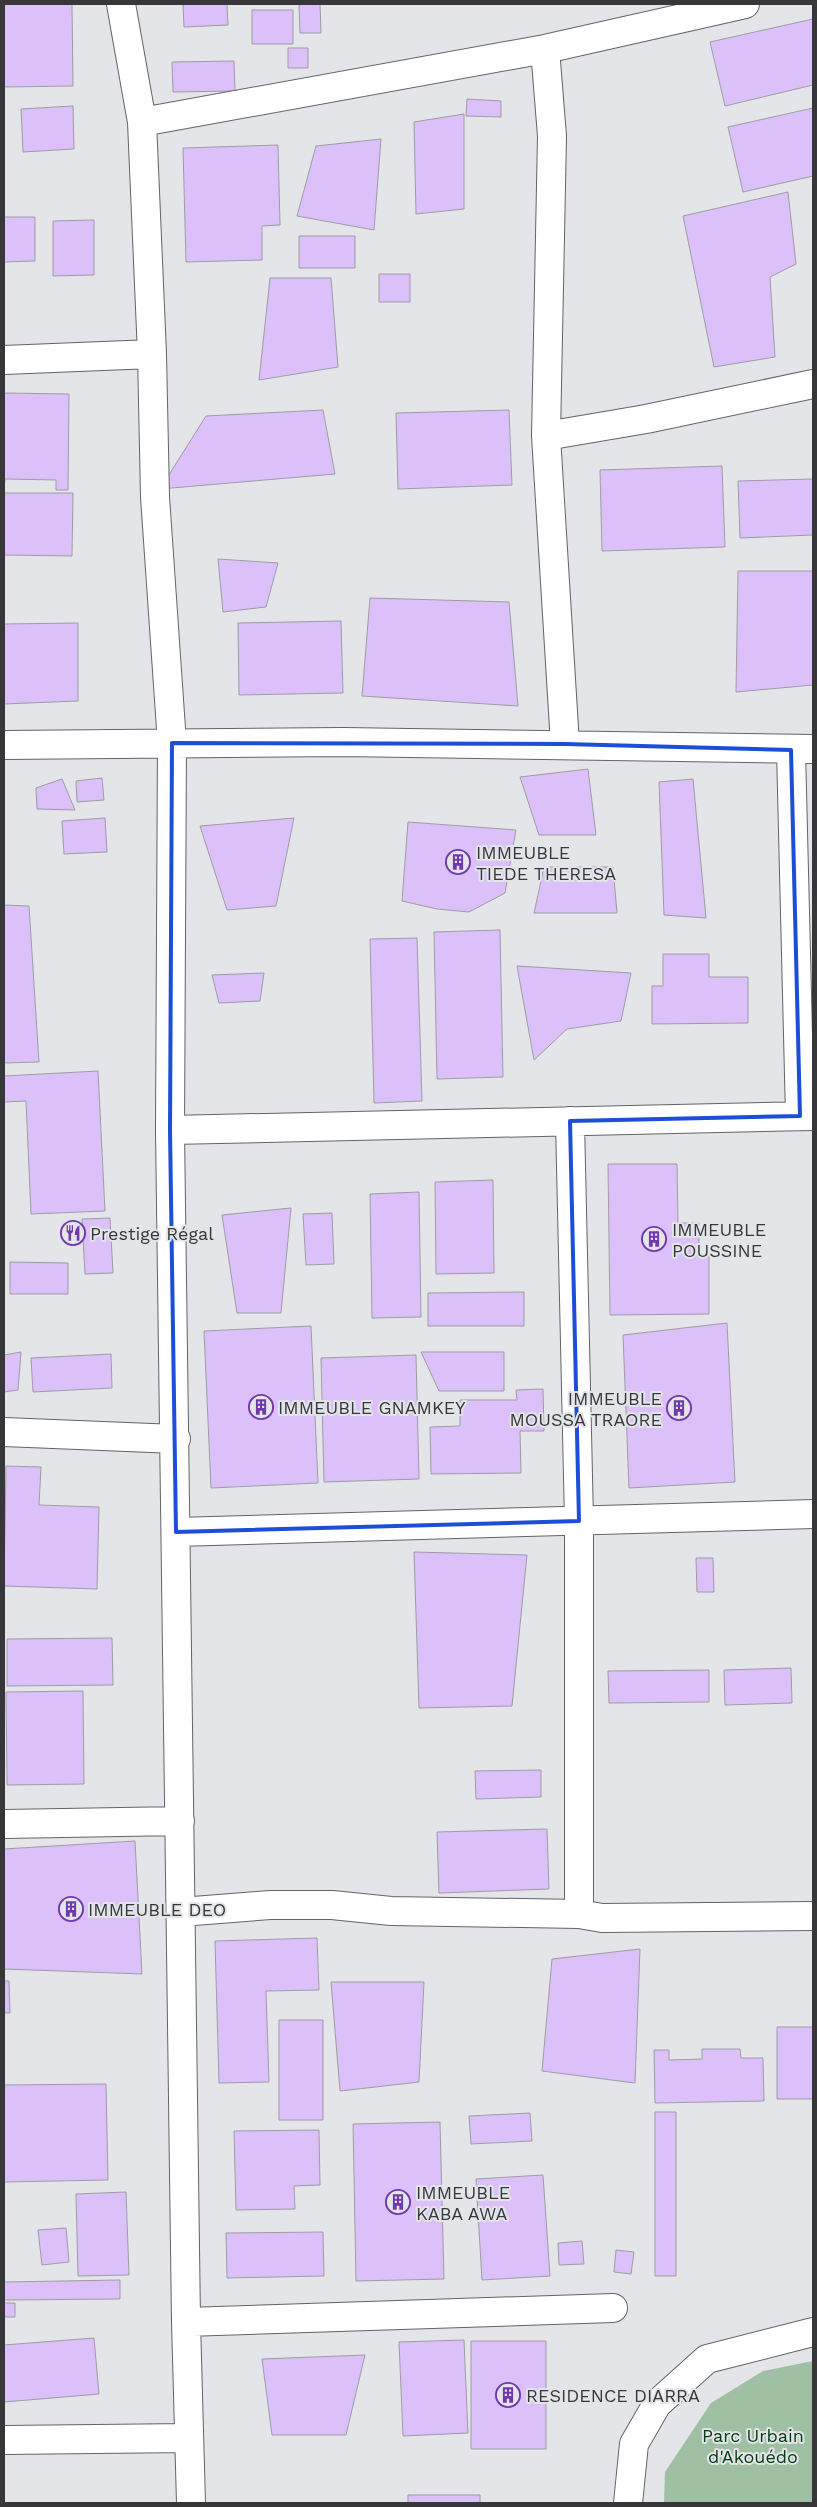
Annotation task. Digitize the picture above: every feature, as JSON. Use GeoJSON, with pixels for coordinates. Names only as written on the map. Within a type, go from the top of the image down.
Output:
{"type":"FeatureCollection","features":[{"type":"Feature","properties":{"kind":"street"},"geometry":{"type":"LineString","coordinates":[[121,4],[142,122],[152,354],[155,496],[172,743],[170,1130],[176,1440],[186,2322],[191,2503]]}},
{"type":"Feature","properties":{"kind":"street"},"geometry":{"type":"LineString","coordinates":[[142,122],[546,50],[745,4]]}},
{"type":"Feature","properties":{"kind":"street"},"geometry":{"type":"LineString","coordinates":[[546,50],[552,136],[546,436],[565,744]]}},
{"type":"Feature","properties":{"kind":"street"},"geometry":{"type":"LineString","coordinates":[[4,360],[152,354]]}},
{"type":"Feature","properties":{"kind":"street"},"geometry":{"type":"LineString","coordinates":[[546,436],[646,419],[813,384]]}},
{"type":"Feature","properties":{"kind":"street"},"geometry":{"type":"LineString","coordinates":[[4,745],[172,743],[565,744],[802,750],[807,1116],[170,1130]]}},
{"type":"Feature","properties":{"kind":"street"},"geometry":{"type":"LineString","coordinates":[[570,1121],[579,1521],[579,1914]]}},
{"type":"Feature","properties":{"kind":"street"},"geometry":{"type":"LineString","coordinates":[[4,1432],[176,1440]]}},
{"type":"Feature","properties":{"kind":"street"},"geometry":{"type":"LineString","coordinates":[[176,1532],[813,1514]]}},
{"type":"Feature","properties":{"kind":"street"},"geometry":{"type":"LineString","coordinates":[[4,1824],[180,1822]]}},
{"type":"Feature","properties":{"kind":"street"},"geometry":{"type":"LineString","coordinates":[[181,1912],[270,1905],[332,1905],[391,1911],[579,1914],[602,1918],[813,1916]]}},
{"type":"Feature","properties":{"kind":"street"},"geometry":{"type":"LineString","coordinates":[[186,2322],[612,2308]]}},
{"type":"Feature","properties":{"kind":"street"},"geometry":{"type":"LineString","coordinates":[[628,2503],[634,2444],[657,2404],[707,2359],[813,2332]]}},
{"type":"Feature","properties":{"kind":"street"},"geometry":{"type":"LineString","coordinates":[[4,2440],[188,2438]]}},
{"type":"Feature","properties":{"kind":"highlighted area"},"geometry":{"type":"Polygon","coordinates":[[[172,743],[565,744],[791,750],[800,1116],[570,1121],[579,1521],[176,1532],[170,1130],[172,743]]]}},
{"type":"Feature","properties":{"kind":"green space","name":"Parc Urbain d'Akouédo"},"geometry":{"type":"Polygon","coordinates":[[[813,2361],[813,2503],[664,2503],[665,2472],[711,2403],[763,2371],[813,2361]]]}},
{"type":"Feature","properties":{"kind":"building"},"geometry":{"type":"Polygon","coordinates":[[[4,4],[72,4],[73,86],[4,87],[4,4]]]}},
{"type":"Feature","properties":{"kind":"building"},"geometry":{"type":"Polygon","coordinates":[[[183,4],[227,4],[228,25],[184,27],[183,4]]]}},
{"type":"Feature","properties":{"kind":"building"},"geometry":{"type":"Polygon","coordinates":[[[299,4],[320,4],[321,33],[300,33],[299,4]]]}},
{"type":"Feature","properties":{"kind":"building"},"geometry":{"type":"Polygon","coordinates":[[[252,10],[293,10],[293,44],[252,44],[252,10]]]}},
{"type":"Feature","properties":{"kind":"building"},"geometry":{"type":"Polygon","coordinates":[[[813,19],[813,85],[725,106],[710,42],[813,19]]]}},
{"type":"Feature","properties":{"kind":"building"},"geometry":{"type":"Polygon","coordinates":[[[288,48],[308,48],[308,68],[288,68],[288,48]]]}},
{"type":"Feature","properties":{"kind":"building"},"geometry":{"type":"Polygon","coordinates":[[[234,61],[235,91],[173,92],[172,62],[234,61]]]}},
{"type":"Feature","properties":{"kind":"building"},"geometry":{"type":"Polygon","coordinates":[[[467,99],[501,101],[501,117],[466,116],[467,99]]]}},
{"type":"Feature","properties":{"kind":"building"},"geometry":{"type":"Polygon","coordinates":[[[73,106],[74,149],[23,152],[21,109],[73,106]]]}},
{"type":"Feature","properties":{"kind":"building"},"geometry":{"type":"Polygon","coordinates":[[[813,108],[813,176],[743,192],[728,127],[813,108]]]}},
{"type":"Feature","properties":{"kind":"building"},"geometry":{"type":"Polygon","coordinates":[[[464,114],[464,209],[416,214],[414,122],[464,114]]]}},
{"type":"Feature","properties":{"kind":"building"},"geometry":{"type":"Polygon","coordinates":[[[381,139],[374,230],[297,216],[316,146],[381,139]]]}},
{"type":"Feature","properties":{"kind":"building"},"geometry":{"type":"Polygon","coordinates":[[[278,145],[280,225],[262,226],[262,260],[186,262],[183,148],[278,145]]]}},
{"type":"Feature","properties":{"kind":"building"},"geometry":{"type":"Polygon","coordinates":[[[788,192],[796,264],[770,277],[775,357],[714,367],[683,216],[788,192]]]}},
{"type":"Feature","properties":{"kind":"building"},"geometry":{"type":"Polygon","coordinates":[[[4,217],[35,217],[35,261],[4,262],[4,217]]]}},
{"type":"Feature","properties":{"kind":"building"},"geometry":{"type":"Polygon","coordinates":[[[94,220],[94,275],[53,276],[53,221],[94,220]]]}},
{"type":"Feature","properties":{"kind":"building"},"geometry":{"type":"Polygon","coordinates":[[[299,236],[355,236],[355,268],[299,268],[299,236]]]}},
{"type":"Feature","properties":{"kind":"building"},"geometry":{"type":"Polygon","coordinates":[[[379,274],[410,274],[410,302],[379,302],[379,274]]]}},
{"type":"Feature","properties":{"kind":"building"},"geometry":{"type":"Polygon","coordinates":[[[270,278],[331,278],[338,367],[259,380],[270,278]]]}},
{"type":"Feature","properties":{"kind":"building"},"geometry":{"type":"Polygon","coordinates":[[[4,393],[69,394],[68,490],[56,490],[56,480],[5,479],[4,489],[4,393]]]}},
{"type":"Feature","properties":{"kind":"building"},"geometry":{"type":"Polygon","coordinates":[[[323,410],[335,474],[160,489],[206,416],[323,410]]]}},
{"type":"Feature","properties":{"kind":"building"},"geometry":{"type":"Polygon","coordinates":[[[509,410],[512,485],[398,489],[396,413],[509,410]]]}},
{"type":"Feature","properties":{"kind":"building"},"geometry":{"type":"Polygon","coordinates":[[[722,466],[725,547],[602,551],[600,470],[722,466]]]}},
{"type":"Feature","properties":{"kind":"building"},"geometry":{"type":"Polygon","coordinates":[[[813,479],[813,535],[740,538],[738,481],[813,479]]]}},
{"type":"Feature","properties":{"kind":"building"},"geometry":{"type":"Polygon","coordinates":[[[4,493],[73,493],[72,556],[4,555],[4,493]]]}},
{"type":"Feature","properties":{"kind":"building"},"geometry":{"type":"Polygon","coordinates":[[[218,559],[278,563],[266,607],[223,612],[218,559]]]}},
{"type":"Feature","properties":{"kind":"building"},"geometry":{"type":"Polygon","coordinates":[[[738,571],[813,571],[813,685],[736,692],[738,571]]]}},
{"type":"Feature","properties":{"kind":"building"},"geometry":{"type":"Polygon","coordinates":[[[370,598],[509,602],[518,706],[362,696],[370,598]]]}},
{"type":"Feature","properties":{"kind":"building"},"geometry":{"type":"Polygon","coordinates":[[[341,621],[343,693],[239,695],[238,623],[341,621]]]}},
{"type":"Feature","properties":{"kind":"building"},"geometry":{"type":"Polygon","coordinates":[[[78,623],[78,701],[4,704],[4,624],[78,623]]]}},
{"type":"Feature","properties":{"kind":"building"},"geometry":{"type":"Polygon","coordinates":[[[588,769],[596,835],[539,835],[520,777],[588,769]]]}},
{"type":"Feature","properties":{"kind":"building"},"geometry":{"type":"Polygon","coordinates":[[[102,778],[104,800],[77,802],[76,781],[102,778]]]}},
{"type":"Feature","properties":{"kind":"building"},"geometry":{"type":"Polygon","coordinates":[[[62,779],[75,810],[37,809],[36,788],[62,779]]]}},
{"type":"Feature","properties":{"kind":"building"},"geometry":{"type":"Polygon","coordinates":[[[693,779],[706,918],[664,915],[659,782],[693,779]]]}},
{"type":"Feature","properties":{"kind":"building"},"geometry":{"type":"Polygon","coordinates":[[[105,818],[107,852],[64,854],[62,821],[105,818]]]}},
{"type":"Feature","properties":{"kind":"building"},"geometry":{"type":"Polygon","coordinates":[[[294,818],[276,906],[227,910],[200,826],[294,818]]]}},
{"type":"Feature","properties":{"kind":"building","name":"IMMEUBLE TIEDE THERESA"},"geometry":{"type":"Polygon","coordinates":[[[408,822],[516,830],[505,893],[469,912],[437,909],[402,901],[408,822]]]}},
{"type":"Feature","properties":{"kind":"building"},"geometry":{"type":"Polygon","coordinates":[[[544,867],[613,867],[617,913],[534,913],[544,867]]]}},
{"type":"Feature","properties":{"kind":"building"},"geometry":{"type":"Polygon","coordinates":[[[4,905],[29,906],[39,1062],[4,1063],[4,905]]]}},
{"type":"Feature","properties":{"kind":"building"},"geometry":{"type":"Polygon","coordinates":[[[500,930],[503,1077],[437,1079],[434,932],[500,930]]]}},
{"type":"Feature","properties":{"kind":"building"},"geometry":{"type":"Polygon","coordinates":[[[417,938],[422,1101],[374,1103],[370,939],[417,938]]]}},
{"type":"Feature","properties":{"kind":"building"},"geometry":{"type":"Polygon","coordinates":[[[663,954],[709,954],[709,977],[748,977],[748,1023],[652,1024],[652,986],[663,986],[663,954]]]}},
{"type":"Feature","properties":{"kind":"building"},"geometry":{"type":"Polygon","coordinates":[[[517,966],[631,973],[621,1021],[567,1029],[534,1060],[517,966]]]}},
{"type":"Feature","properties":{"kind":"building"},"geometry":{"type":"Polygon","coordinates":[[[264,973],[260,1001],[219,1003],[212,975],[264,973]]]}},
{"type":"Feature","properties":{"kind":"building"},"geometry":{"type":"Polygon","coordinates":[[[98,1071],[105,1211],[31,1214],[26,1101],[4,1102],[4,1076],[98,1071]]]}},
{"type":"Feature","properties":{"kind":"building","name":"IMMEUBLE POUSSINE"},"geometry":{"type":"Polygon","coordinates":[[[608,1164],[677,1164],[678,1223],[699,1223],[699,1255],[709,1255],[709,1314],[610,1315],[608,1164]]]}},
{"type":"Feature","properties":{"kind":"building"},"geometry":{"type":"Polygon","coordinates":[[[493,1180],[494,1273],[436,1274],[435,1182],[493,1180]]]}},
{"type":"Feature","properties":{"kind":"building"},"geometry":{"type":"Polygon","coordinates":[[[419,1192],[421,1317],[372,1318],[370,1194],[419,1192]]]}},
{"type":"Feature","properties":{"kind":"building"},"geometry":{"type":"Polygon","coordinates":[[[291,1208],[281,1313],[237,1313],[222,1215],[291,1208]]]}},
{"type":"Feature","properties":{"kind":"building"},"geometry":{"type":"Polygon","coordinates":[[[332,1213],[334,1264],[306,1265],[303,1214],[332,1213]]]}},
{"type":"Feature","properties":{"kind":"building"},"geometry":{"type":"Polygon","coordinates":[[[110,1218],[113,1273],[85,1274],[82,1219],[110,1218]]]}},
{"type":"Feature","properties":{"kind":"building"},"geometry":{"type":"Polygon","coordinates":[[[10,1262],[68,1263],[68,1294],[10,1294],[10,1262]]]}},
{"type":"Feature","properties":{"kind":"building"},"geometry":{"type":"Polygon","coordinates":[[[524,1292],[524,1326],[428,1326],[428,1293],[524,1292]]]}},
{"type":"Feature","properties":{"kind":"building","name":"IMMEUBLE MOUSSA TRAORE"},"geometry":{"type":"Polygon","coordinates":[[[727,1323],[735,1482],[629,1488],[623,1335],[727,1323]]]}},
{"type":"Feature","properties":{"kind":"building","name":"IMMEUBLE GNAMKEY"},"geometry":{"type":"Polygon","coordinates":[[[311,1326],[318,1483],[211,1488],[204,1331],[311,1326]]]}},
{"type":"Feature","properties":{"kind":"building"},"geometry":{"type":"Polygon","coordinates":[[[21,1352],[18,1390],[4,1392],[4,1355],[21,1352]]]}},
{"type":"Feature","properties":{"kind":"building"},"geometry":{"type":"Polygon","coordinates":[[[421,1352],[504,1352],[504,1391],[439,1391],[421,1352]]]}},
{"type":"Feature","properties":{"kind":"building"},"geometry":{"type":"Polygon","coordinates":[[[111,1354],[112,1388],[33,1392],[31,1358],[111,1354]]]}},
{"type":"Feature","properties":{"kind":"building"},"geometry":{"type":"Polygon","coordinates":[[[416,1355],[419,1479],[324,1482],[321,1358],[416,1355]]]}},
{"type":"Feature","properties":{"kind":"building"},"geometry":{"type":"Polygon","coordinates":[[[543,1389],[544,1431],[520,1431],[521,1473],[431,1474],[430,1427],[460,1426],[460,1400],[517,1400],[516,1390],[543,1389]]]}},
{"type":"Feature","properties":{"kind":"building"},"geometry":{"type":"Polygon","coordinates":[[[6,1466],[41,1467],[39,1505],[99,1507],[97,1589],[4,1586],[6,1466]]]}},
{"type":"Feature","properties":{"kind":"building"},"geometry":{"type":"Polygon","coordinates":[[[414,1552],[527,1555],[512,1706],[419,1708],[414,1552]]]}},
{"type":"Feature","properties":{"kind":"building"},"geometry":{"type":"Polygon","coordinates":[[[696,1558],[713,1558],[714,1592],[697,1592],[696,1558]]]}},
{"type":"Feature","properties":{"kind":"building"},"geometry":{"type":"Polygon","coordinates":[[[112,1638],[113,1685],[7,1686],[7,1639],[112,1638]]]}},
{"type":"Feature","properties":{"kind":"building"},"geometry":{"type":"Polygon","coordinates":[[[791,1668],[792,1703],[725,1705],[724,1670],[791,1668]]]}},
{"type":"Feature","properties":{"kind":"building"},"geometry":{"type":"Polygon","coordinates":[[[709,1670],[709,1702],[609,1703],[608,1671],[709,1670]]]}},
{"type":"Feature","properties":{"kind":"building"},"geometry":{"type":"Polygon","coordinates":[[[83,1691],[84,1784],[7,1785],[6,1692],[83,1691]]]}},
{"type":"Feature","properties":{"kind":"building"},"geometry":{"type":"Polygon","coordinates":[[[541,1770],[541,1797],[476,1799],[475,1771],[541,1770]]]}},
{"type":"Feature","properties":{"kind":"building"},"geometry":{"type":"Polygon","coordinates":[[[547,1829],[549,1889],[439,1893],[437,1832],[547,1829]]]}},
{"type":"Feature","properties":{"kind":"building","name":"IMMEUBLE DEO"},"geometry":{"type":"Polygon","coordinates":[[[135,1841],[142,1974],[4,1969],[4,1849],[135,1841]]]}},
{"type":"Feature","properties":{"kind":"building"},"geometry":{"type":"Polygon","coordinates":[[[317,1938],[319,1990],[266,1991],[269,2082],[219,2083],[215,1941],[317,1938]]]}},
{"type":"Feature","properties":{"kind":"building"},"geometry":{"type":"Polygon","coordinates":[[[640,1949],[635,2083],[542,2071],[552,1959],[640,1949]]]}},
{"type":"Feature","properties":{"kind":"building"},"geometry":{"type":"Polygon","coordinates":[[[4,1981],[9,1981],[10,2013],[4,2013],[4,1981]]]}},
{"type":"Feature","properties":{"kind":"building"},"geometry":{"type":"Polygon","coordinates":[[[331,1982],[424,1982],[419,2082],[340,2091],[331,1982]]]}},
{"type":"Feature","properties":{"kind":"building"},"geometry":{"type":"Polygon","coordinates":[[[279,2020],[323,2020],[323,2120],[279,2120],[279,2020]]]}},
{"type":"Feature","properties":{"kind":"building"},"geometry":{"type":"Polygon","coordinates":[[[777,2027],[813,2027],[813,2099],[777,2099],[777,2027]]]}},
{"type":"Feature","properties":{"kind":"building"},"geometry":{"type":"Polygon","coordinates":[[[702,2049],[740,2049],[741,2058],[763,2058],[764,2101],[655,2103],[654,2050],[669,2050],[669,2060],[702,2059],[702,2049]]]}},
{"type":"Feature","properties":{"kind":"building"},"geometry":{"type":"Polygon","coordinates":[[[106,2084],[108,2180],[4,2182],[4,2085],[106,2084]]]}},
{"type":"Feature","properties":{"kind":"building"},"geometry":{"type":"Polygon","coordinates":[[[655,2112],[676,2112],[676,2276],[655,2276],[655,2112]]]}},
{"type":"Feature","properties":{"kind":"building"},"geometry":{"type":"Polygon","coordinates":[[[530,2113],[532,2141],[471,2144],[469,2116],[530,2113]]]}},
{"type":"Feature","properties":{"kind":"building","name":"IMMEUBLE KABA AWA"},"geometry":{"type":"Polygon","coordinates":[[[440,2122],[444,2279],[356,2281],[353,2124],[440,2122]]]}},
{"type":"Feature","properties":{"kind":"building"},"geometry":{"type":"Polygon","coordinates":[[[319,2130],[320,2185],[294,2186],[295,2209],[236,2210],[234,2131],[319,2130]]]}},
{"type":"Feature","properties":{"kind":"building"},"geometry":{"type":"Polygon","coordinates":[[[543,2175],[550,2276],[482,2280],[476,2179],[543,2175]]]}},
{"type":"Feature","properties":{"kind":"building"},"geometry":{"type":"Polygon","coordinates":[[[126,2192],[129,2275],[78,2276],[76,2194],[126,2192]]]}},
{"type":"Feature","properties":{"kind":"building"},"geometry":{"type":"Polygon","coordinates":[[[66,2228],[69,2262],[42,2265],[38,2230],[66,2228]]]}},
{"type":"Feature","properties":{"kind":"building"},"geometry":{"type":"Polygon","coordinates":[[[323,2232],[324,2276],[227,2278],[226,2233],[323,2232]]]}},
{"type":"Feature","properties":{"kind":"building"},"geometry":{"type":"Polygon","coordinates":[[[582,2241],[584,2264],[559,2265],[558,2243],[582,2241]]]}},
{"type":"Feature","properties":{"kind":"building"},"geometry":{"type":"Polygon","coordinates":[[[616,2250],[634,2252],[631,2274],[614,2272],[616,2250]]]}},
{"type":"Feature","properties":{"kind":"building"},"geometry":{"type":"Polygon","coordinates":[[[120,2280],[120,2299],[4,2300],[4,2282],[120,2280]]]}},
{"type":"Feature","properties":{"kind":"building"},"geometry":{"type":"Polygon","coordinates":[[[4,2303],[15,2303],[15,2317],[4,2317],[4,2303]]]}},
{"type":"Feature","properties":{"kind":"building"},"geometry":{"type":"Polygon","coordinates":[[[94,2338],[99,2394],[4,2402],[4,2345],[94,2338]]]}},
{"type":"Feature","properties":{"kind":"building"},"geometry":{"type":"Polygon","coordinates":[[[464,2340],[468,2433],[403,2436],[399,2342],[464,2340]]]}},
{"type":"Feature","properties":{"kind":"building","name":"RESIDENCE DIARRA"},"geometry":{"type":"Polygon","coordinates":[[[471,2341],[546,2341],[546,2449],[471,2449],[471,2341]]]}},
{"type":"Feature","properties":{"kind":"building"},"geometry":{"type":"Polygon","coordinates":[[[365,2355],[346,2435],[272,2435],[262,2359],[365,2355]]]}},
{"type":"Feature","properties":{"kind":"building"},"geometry":{"type":"Polygon","coordinates":[[[408,2495],[480,2495],[480,2503],[408,2503],[408,2495]]]}},
{"type":"Feature","properties":{"kind":"place","name":"IMMEUBLE TIEDE THERESA"},"geometry":{"type":"Point","coordinates":[458,862]}},
{"type":"Feature","properties":{"kind":"place","name":"Prestige Régal"},"geometry":{"type":"Point","coordinates":[73,1233]}},
{"type":"Feature","properties":{"kind":"place","name":"IMMEUBLE POUSSINE"},"geometry":{"type":"Point","coordinates":[654,1239]}},
{"type":"Feature","properties":{"kind":"place","name":"IMMEUBLE GNAMKEY"},"geometry":{"type":"Point","coordinates":[261,1407]}},
{"type":"Feature","properties":{"kind":"place","name":"IMMEUBLE MOUSSA TRAORE"},"geometry":{"type":"Point","coordinates":[679,1408]}},
{"type":"Feature","properties":{"kind":"place","name":"IMMEUBLE DEO"},"geometry":{"type":"Point","coordinates":[71,1909]}},
{"type":"Feature","properties":{"kind":"place","name":"IMMEUBLE KABA AWA"},"geometry":{"type":"Point","coordinates":[398,2202]}},
{"type":"Feature","properties":{"kind":"place","name":"RESIDENCE DIARRA"},"geometry":{"type":"Point","coordinates":[508,2395]}}]}
